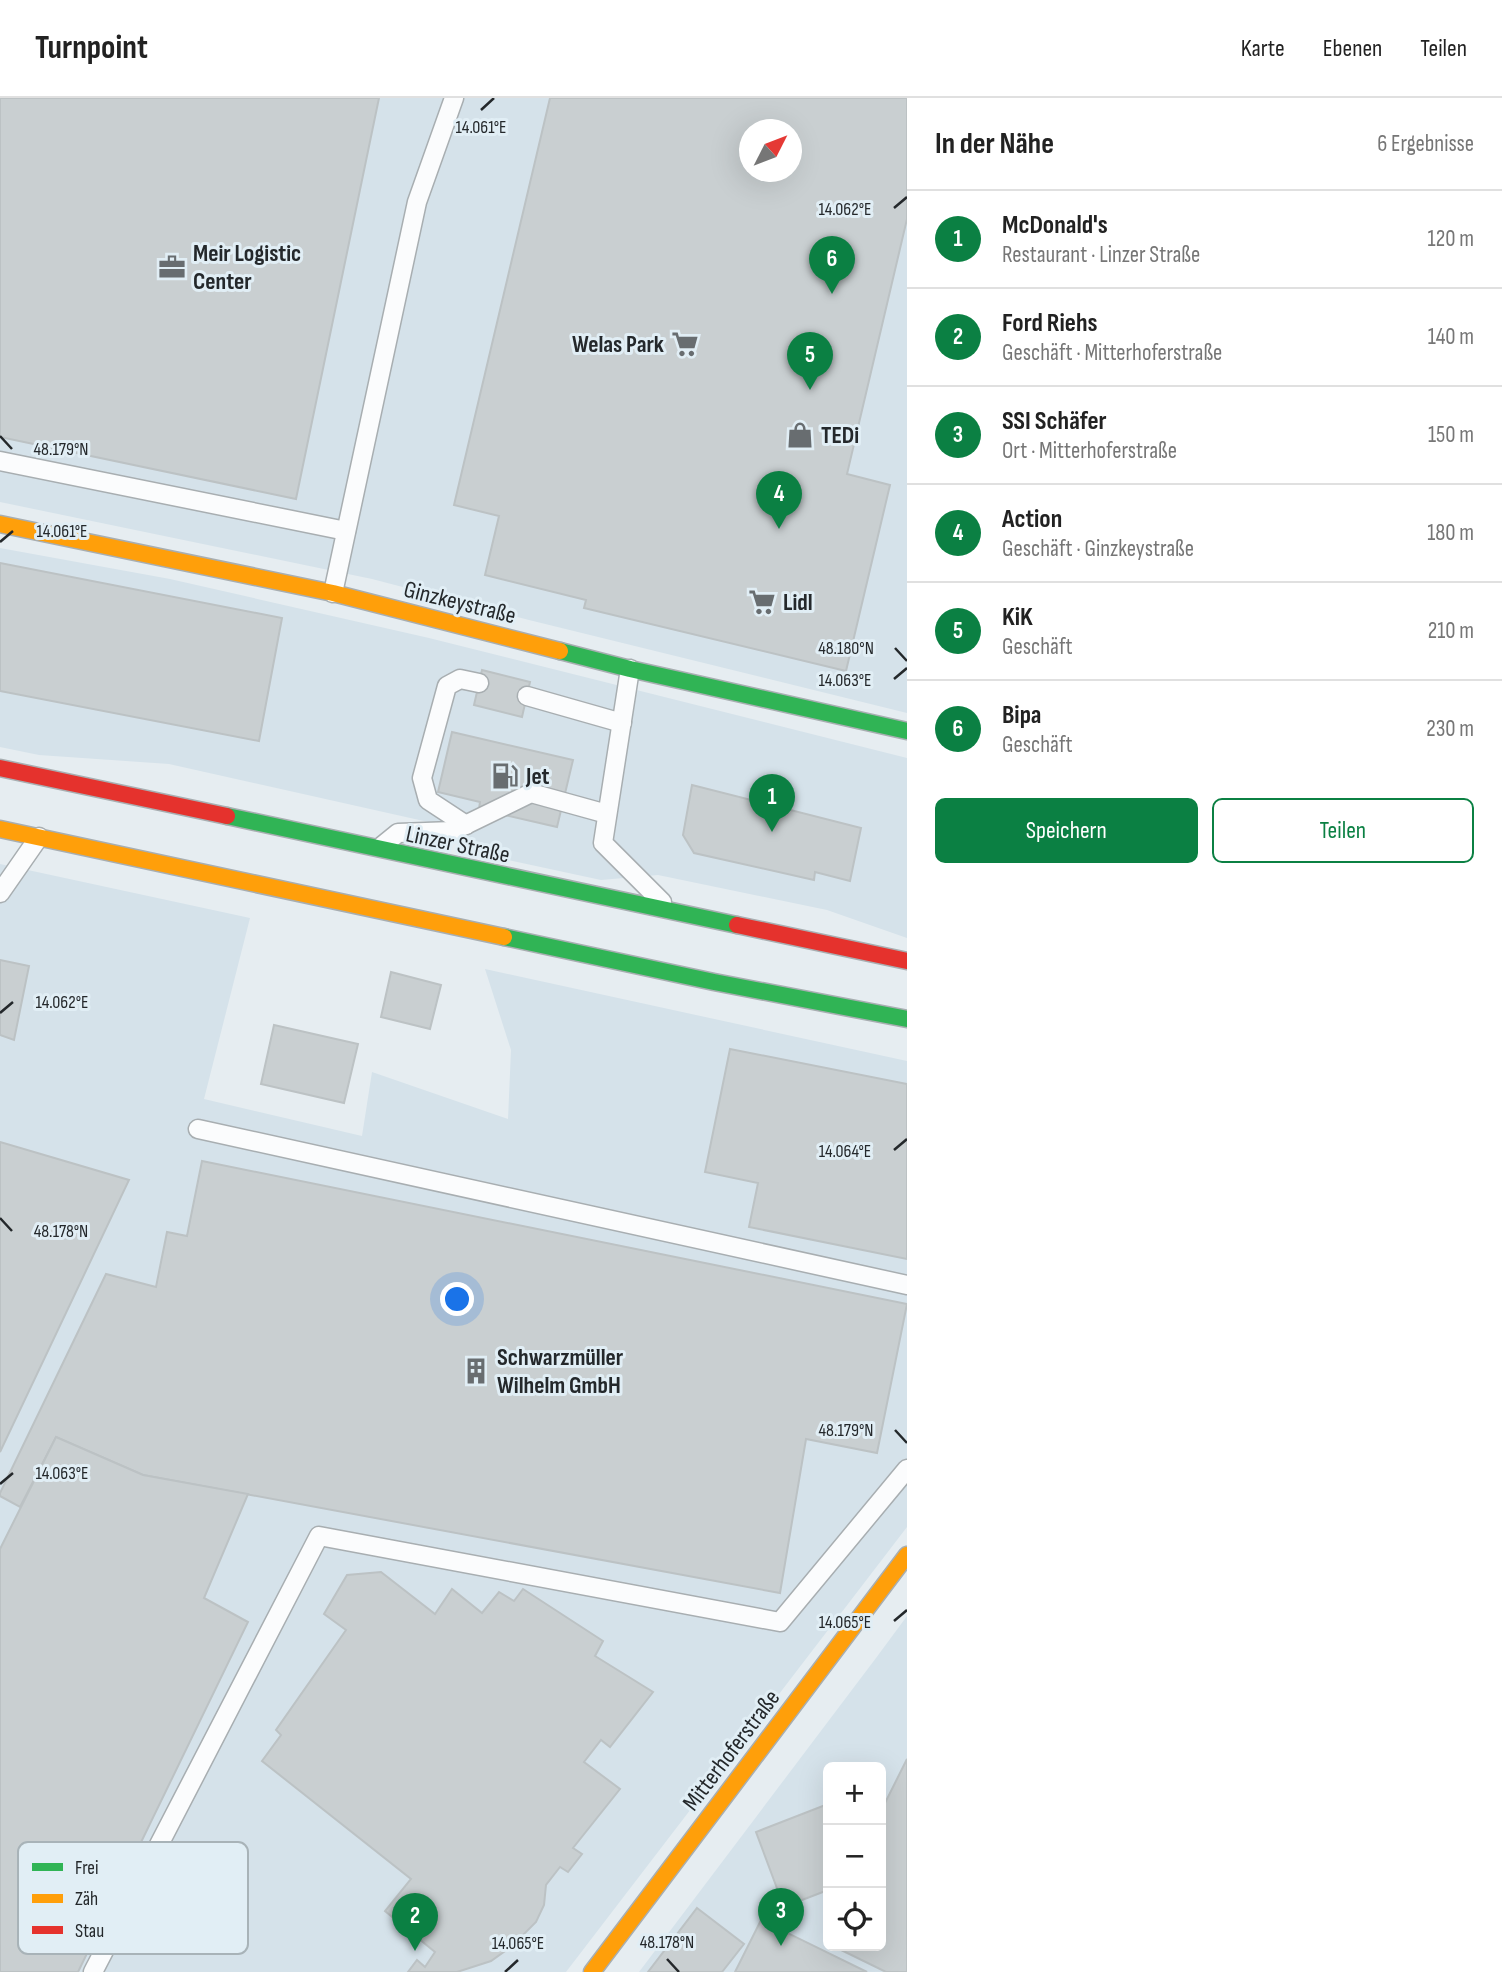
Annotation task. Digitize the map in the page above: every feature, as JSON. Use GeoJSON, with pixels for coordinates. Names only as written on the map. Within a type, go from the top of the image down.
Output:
{"type":"FeatureCollection","features":[{"type":"Feature","properties":{"kind":"main road","name":"Ginzkeystraße"},"geometry":{"type":"LineString","coordinates":[[0,524],[333,593],[630,669],[907,731]]}},
{"type":"Feature","properties":{"kind":"main road","name":"Linzer Straße"},"geometry":{"type":"LineString","coordinates":[[0,768],[907,961]]}},
{"type":"Feature","properties":{"kind":"main road"},"geometry":{"type":"LineString","coordinates":[[0,829],[714,982],[907,1019]]}},
{"type":"Feature","properties":{"kind":"main road","name":"Mitterhoferstraße"},"geometry":{"type":"LineString","coordinates":[[592,1972],[907,1555]]}},
{"type":"Feature","properties":{"kind":"lane"},"geometry":{"type":"LineString","coordinates":[[333,593],[417,202],[454,98]]}},
{"type":"Feature","properties":{"kind":"lane"},"geometry":{"type":"LineString","coordinates":[[0,461],[346,531]]}},
{"type":"Feature","properties":{"kind":"lane"},"geometry":{"type":"LineString","coordinates":[[630,669],[603,843],[671,912]]}},
{"type":"Feature","properties":{"kind":"lane"},"geometry":{"type":"LineString","coordinates":[[466,825],[428,800],[422,779],[447,686],[460,679],[479,684]]}},
{"type":"Feature","properties":{"kind":"lane"},"geometry":{"type":"LineString","coordinates":[[527,696],[622,723]]}},
{"type":"Feature","properties":{"kind":"lane"},"geometry":{"type":"LineString","coordinates":[[377,850],[398,834],[453,831],[531,793],[607,814]]}},
{"type":"Feature","properties":{"kind":"lane"},"geometry":{"type":"LineString","coordinates":[[0,893],[39,837]]}},
{"type":"Feature","properties":{"kind":"lane"},"geometry":{"type":"LineString","coordinates":[[198,1129],[907,1285]]}},
{"type":"Feature","properties":{"kind":"lane"},"geometry":{"type":"LineString","coordinates":[[160,1842],[319,1536],[780,1622],[907,1469]]}},
{"type":"Feature","properties":{"kind":"lane"},"geometry":{"type":"LineString","coordinates":[[93,1972],[102,1954]]}},
{"type":"Feature","properties":{"kind":"shaded area"},"geometry":{"type":"Polygon","coordinates":[[[0,98],[907,98],[907,713],[372,579],[0,502],[0,98]]]}},
{"type":"Feature","properties":{"kind":"shaded area"},"geometry":{"type":"Polygon","coordinates":[[[0,548],[170,579],[429,638],[907,758],[907,938],[827,910],[658,875],[601,880],[476,853],[446,826],[169,764],[39,755],[0,747],[0,548]]]}},
{"type":"Feature","properties":{"kind":"shaded area"},"geometry":{"type":"Polygon","coordinates":[[[0,864],[250,918],[204,1099],[362,1136],[372,1072],[508,1119],[511,1050],[485,969],[907,1061],[907,1527],[566,1972],[0,1972],[0,864]]]}},
{"type":"Feature","properties":{"kind":"shaded area"},"geometry":{"type":"Polygon","coordinates":[[[907,1616],[907,1972],[639,1972],[907,1616]]]}},
{"type":"Feature","properties":{"kind":"building","name":"Meir Logistic Center"},"geometry":{"type":"Polygon","coordinates":[[[0,98],[379,98],[296,499],[0,437],[0,98]]]}},
{"type":"Feature","properties":{"kind":"building","name":"Welas Park"},"geometry":{"type":"Polygon","coordinates":[[[550,98],[907,98],[907,219],[847,474],[890,485],[846,671],[584,608],[586,600],[485,575],[499,516],[454,505],[550,98]]]}},
{"type":"Feature","properties":{"kind":"building"},"geometry":{"type":"Polygon","coordinates":[[[0,563],[282,618],[259,741],[0,691],[0,563]]]}},
{"type":"Feature","properties":{"kind":"building"},"geometry":{"type":"Polygon","coordinates":[[[482,670],[530,682],[522,717],[474,705],[482,670]]]}},
{"type":"Feature","properties":{"kind":"building","name":"Jet"},"geometry":{"type":"Polygon","coordinates":[[[452,732],[573,760],[557,827],[479,809],[480,802],[438,792],[452,732]]]}},
{"type":"Feature","properties":{"kind":"building"},"geometry":{"type":"Polygon","coordinates":[[[692,785],[861,828],[850,881],[815,872],[814,880],[694,853],[683,835],[692,785]]]}},
{"type":"Feature","properties":{"kind":"building"},"geometry":{"type":"Polygon","coordinates":[[[0,960],[29,966],[14,1040],[0,1035],[0,960]]]}},
{"type":"Feature","properties":{"kind":"building"},"geometry":{"type":"Polygon","coordinates":[[[391,972],[441,985],[430,1029],[381,1017],[391,972]]]}},
{"type":"Feature","properties":{"kind":"building"},"geometry":{"type":"Polygon","coordinates":[[[274,1025],[358,1044],[344,1103],[261,1084],[274,1025]]]}},
{"type":"Feature","properties":{"kind":"building"},"geometry":{"type":"Polygon","coordinates":[[[730,1049],[907,1084],[907,1259],[749,1227],[758,1183],[705,1172],[730,1049]]]}},
{"type":"Feature","properties":{"kind":"building"},"geometry":{"type":"Polygon","coordinates":[[[0,1142],[129,1180],[0,1452],[0,1142]]]}},
{"type":"Feature","properties":{"kind":"building","name":"Schwarzmüller Wilhelm GmbH"},"geometry":{"type":"Polygon","coordinates":[[[202,1161],[907,1304],[877,1453],[806,1439],[780,1593],[143,1475],[56,1437],[20,1507],[0,1496],[106,1274],[156,1287],[167,1232],[187,1236],[202,1161]]]}},
{"type":"Feature","properties":{"kind":"building"},"geometry":{"type":"Polygon","coordinates":[[[56,1437],[143,1475],[248,1494],[204,1598],[248,1622],[141,1842],[18,1842],[18,1954],[87,1954],[78,1972],[0,1972],[0,1549],[56,1437]]]}},
{"type":"Feature","properties":{"kind":"building"},"geometry":{"type":"Polygon","coordinates":[[[381,1572],[435,1614],[452,1589],[482,1613],[499,1592],[514,1601],[523,1589],[603,1641],[595,1656],[653,1692],[610,1747],[601,1740],[584,1762],[620,1789],[573,1848],[582,1854],[568,1872],[560,1867],[546,1885],[544,1905],[536,1922],[512,1946],[491,1961],[457,1972],[408,1972],[417,1960],[425,1967],[435,1952],[385,1911],[411,1879],[262,1761],[281,1735],[276,1730],[346,1630],[324,1614],[347,1575],[381,1572]]]}},
{"type":"Feature","properties":{"kind":"building"},"geometry":{"type":"Polygon","coordinates":[[[907,1759],[907,1972],[886,1972],[843,1951],[886,1951],[886,1801],[907,1759]]]}},
{"type":"Feature","properties":{"kind":"building"},"geometry":{"type":"Polygon","coordinates":[[[823,1806],[823,1892],[784,1907],[756,1832],[823,1806]]]}},
{"type":"Feature","properties":{"kind":"building"},"geometry":{"type":"Polygon","coordinates":[[[697,1908],[744,1944],[722,1972],[648,1972],[697,1908]]]}},
{"type":"Feature","properties":{"kind":"building"},"geometry":{"type":"Polygon","coordinates":[[[761,1920],[867,1972],[735,1972],[761,1920]]]}},
{"type":"Feature","properties":{"kind":"traffic: fast"},"geometry":{"type":"LineString","coordinates":[[560,651],[907,731]]}},
{"type":"Feature","properties":{"kind":"traffic: fast"},"geometry":{"type":"LineString","coordinates":[[227,816],[737,925]]}},
{"type":"Feature","properties":{"kind":"traffic: fast"},"geometry":{"type":"LineString","coordinates":[[504,937],[714,982],[907,1019]]}},
{"type":"Feature","properties":{"kind":"traffic: slow"},"geometry":{"type":"LineString","coordinates":[[0,524],[333,593],[560,651]]}},
{"type":"Feature","properties":{"kind":"traffic: slow"},"geometry":{"type":"LineString","coordinates":[[0,829],[504,937]]}},
{"type":"Feature","properties":{"kind":"traffic: slow"},"geometry":{"type":"LineString","coordinates":[[592,1972],[907,1555]]}},
{"type":"Feature","properties":{"kind":"traffic: jam"},"geometry":{"type":"LineString","coordinates":[[0,768],[227,816]]}},
{"type":"Feature","properties":{"kind":"traffic: jam"},"geometry":{"type":"LineString","coordinates":[[737,925],[907,961]]}},
{"type":"Feature","properties":{"kind":"place","name":"Meir Logistic Center"},"geometry":{"type":"Point","coordinates":[172,267]}},
{"type":"Feature","properties":{"kind":"place","name":"Bipa"},"geometry":{"type":"Point","coordinates":[832,294]}},
{"type":"Feature","properties":{"kind":"place","name":"Welas Park"},"geometry":{"type":"Point","coordinates":[685,344]}},
{"type":"Feature","properties":{"kind":"place","name":"KiK"},"geometry":{"type":"Point","coordinates":[810,390]}},
{"type":"Feature","properties":{"kind":"place","name":"TEDi"},"geometry":{"type":"Point","coordinates":[800,435]}},
{"type":"Feature","properties":{"kind":"place","name":"Action"},"geometry":{"type":"Point","coordinates":[779,529]}},
{"type":"Feature","properties":{"kind":"place","name":"Lidl"},"geometry":{"type":"Point","coordinates":[762,602]}},
{"type":"Feature","properties":{"kind":"place","name":"Jet"},"geometry":{"type":"Point","coordinates":[505,776]}},
{"type":"Feature","properties":{"kind":"place","name":"McDonald's"},"geometry":{"type":"Point","coordinates":[772,832]}},
{"type":"Feature","properties":{"kind":"place","name":"Schwarzmüller Wilhelm GmbH"},"geometry":{"type":"Point","coordinates":[476,1371]}},
{"type":"Feature","properties":{"kind":"place","name":"SSI Schäfer"},"geometry":{"type":"Point","coordinates":[781,1946]}},
{"type":"Feature","properties":{"kind":"place","name":"Ford Riehs"},"geometry":{"type":"Point","coordinates":[415,1951]}}]}
